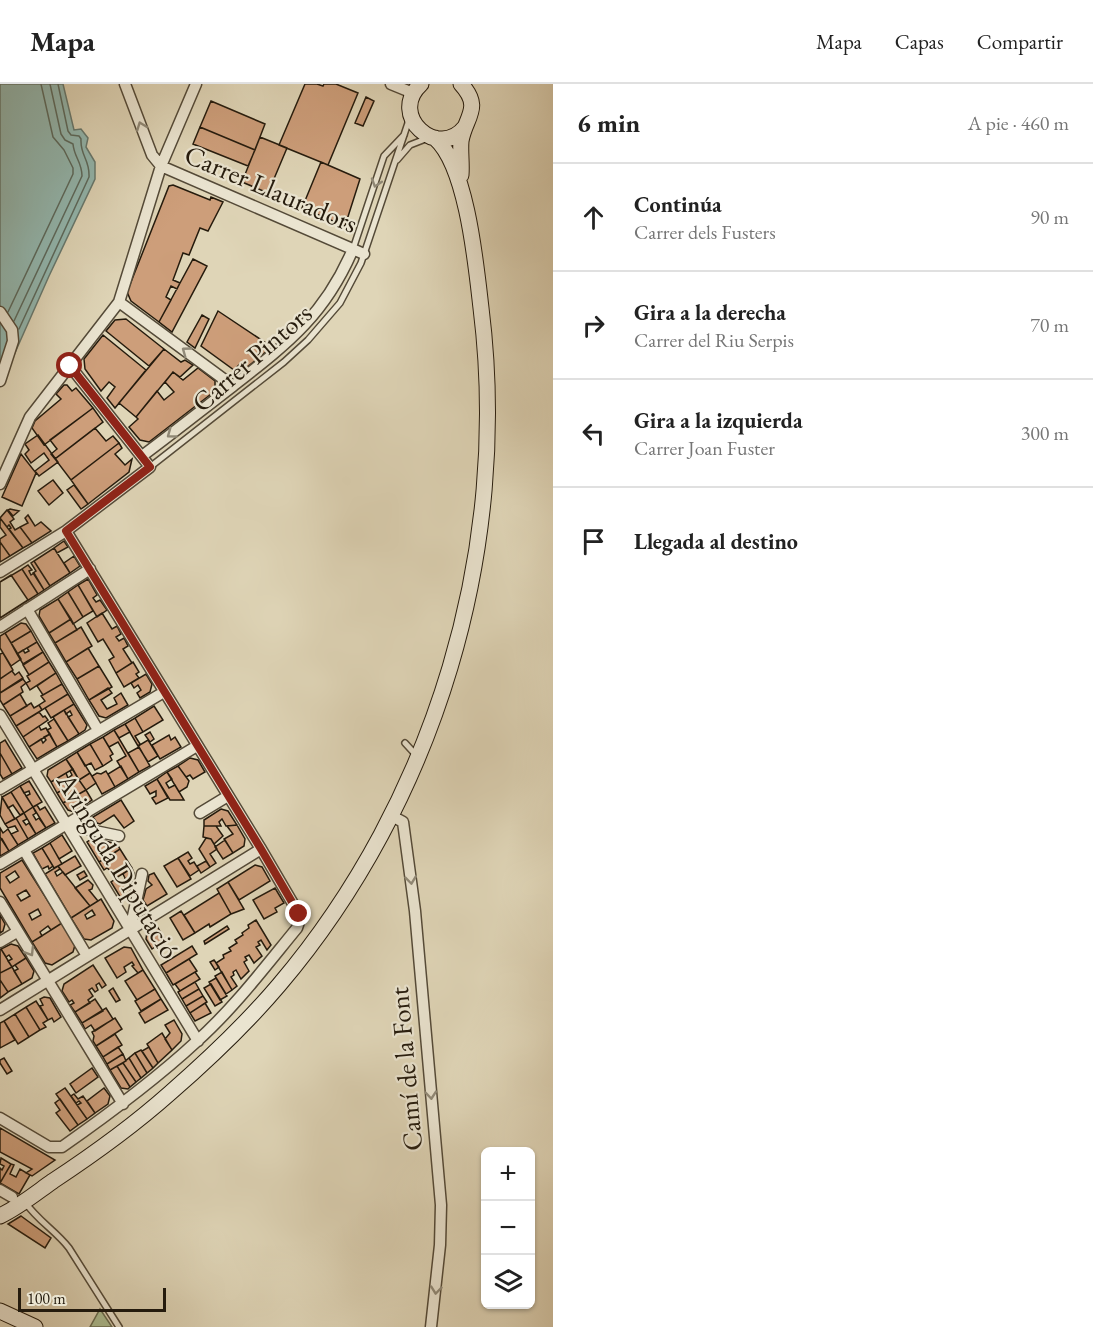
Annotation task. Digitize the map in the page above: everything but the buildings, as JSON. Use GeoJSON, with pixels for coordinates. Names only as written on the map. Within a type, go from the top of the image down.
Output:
{"type":"FeatureCollection","features":[{"type":"Feature","properties":{"kind":"main road"},"geometry":{"type":"LineString","coordinates":[[1,1216],[18,1199],[135,1123],[238,1030],[279,985],[319,933],[397,819],[446,684],[461,630],[474,566],[484,492],[487,431],[484,332],[477,275],[461,184],[461,143],[472,111],[472,101],[461,84]]}},
{"type":"Feature","properties":{"kind":"main road"},"geometry":{"type":"LineString","coordinates":[[417,89],[410,102],[410,113],[416,127],[447,149],[461,184]]}},
{"type":"Feature","properties":{"kind":"main road"},"geometry":{"type":"LineString","coordinates":[[433,138],[444,139],[454,136],[465,127]]}},
{"type":"Feature","properties":{"kind":"main road"},"geometry":{"type":"LineString","coordinates":[[3,1314],[35,1327]]}},
{"type":"Feature","properties":{"kind":"street"},"geometry":{"type":"LineString","coordinates":[[125,84],[152,155],[161,166]]}},
{"type":"Feature","properties":{"kind":"street"},"geometry":{"type":"LineString","coordinates":[[0,484],[30,417],[119,302],[161,166],[196,84]]}},
{"type":"Feature","properties":{"kind":"street"},"geometry":{"type":"LineString","coordinates":[[391,84],[417,89]]}},
{"type":"Feature","properties":{"kind":"street","name":"Carrer Llauradors"},"geometry":{"type":"LineString","coordinates":[[161,166],[359,251]]}},
{"type":"Feature","properties":{"kind":"street"},"geometry":{"type":"LineString","coordinates":[[142,456],[283,347],[310,320],[359,251]]}},
{"type":"Feature","properties":{"kind":"street"},"geometry":{"type":"LineString","coordinates":[[119,302],[233,386]]}},
{"type":"Feature","properties":{"kind":"street"},"geometry":{"type":"LineString","coordinates":[[0,312],[12,330],[13,341],[0,381]]}},
{"type":"Feature","properties":{"kind":"street"},"geometry":{"type":"LineString","coordinates":[[0,572],[66,531],[150,467],[70,366]]}},
{"type":"Feature","properties":{"kind":"street"},"geometry":{"type":"LineString","coordinates":[[0,1118],[49,1147],[62,1148],[123,1104],[198,1041],[248,988],[297,928],[300,920],[299,914],[261,849],[66,531]]}},
{"type":"Feature","properties":{"kind":"street"},"geometry":{"type":"LineString","coordinates":[[0,627],[90,569]]}},
{"type":"Feature","properties":{"kind":"street"},"geometry":{"type":"LineString","coordinates":[[27,609],[98,730]]}},
{"type":"Feature","properties":{"kind":"street"},"geometry":{"type":"LineString","coordinates":[[0,789],[164,692]]}},
{"type":"Feature","properties":{"kind":"street","name":"Avinguda Diputació"},"geometry":{"type":"LineString","coordinates":[[0,715],[198,1041]]}},
{"type":"Feature","properties":{"kind":"street"},"geometry":{"type":"LineString","coordinates":[[0,864],[197,746]]}},
{"type":"Feature","properties":{"kind":"street"},"geometry":{"type":"LineString","coordinates":[[200,813],[228,796]]}},
{"type":"Feature","properties":{"kind":"street","name":"Camí de la Font"},"geometry":{"type":"LineString","coordinates":[[397,819],[415,911],[441,1205],[440,1245],[431,1327]]}},
{"type":"Feature","properties":{"kind":"street"},"geometry":{"type":"LineString","coordinates":[[66,825],[119,836]]}},
{"type":"Feature","properties":{"kind":"street"},"geometry":{"type":"LineString","coordinates":[[0,1011],[261,849]]}},
{"type":"Feature","properties":{"kind":"street"},"geometry":{"type":"LineString","coordinates":[[24,850],[87,956]]}},
{"type":"Feature","properties":{"kind":"street"},"geometry":{"type":"LineString","coordinates":[[130,930],[142,874]]}},
{"type":"Feature","properties":{"kind":"street"},"geometry":{"type":"LineString","coordinates":[[0,902],[123,1104]]}},
{"type":"Feature","properties":{"kind":"street"},"geometry":{"type":"LineString","coordinates":[[0,942],[17,932]]}},
{"type":"Feature","properties":{"kind":"street"},"geometry":{"type":"LineString","coordinates":[[0,1190],[18,1199]]}},
{"type":"Feature","properties":{"kind":"lane","name":"Carrer Pintors"},"geometry":{"type":"LineString","coordinates":[[150,467],[284,362],[308,340],[340,303],[351,284],[359,251],[396,161],[410,113]]}},
{"type":"Feature","properties":{"kind":"lane"},"geometry":{"type":"LineString","coordinates":[[359,251],[384,156],[405,134]]}},
{"type":"Feature","properties":{"kind":"lane"},"geometry":{"type":"LineString","coordinates":[[396,161],[410,145],[433,138]]}},
{"type":"Feature","properties":{"kind":"lane"},"geometry":{"type":"LineString","coordinates":[[405,743],[418,757]]}},
{"type":"Feature","properties":{"kind":"lane"},"geometry":{"type":"LineString","coordinates":[[18,1199],[69,1248],[119,1327]]}},
{"type":"Feature","properties":{"kind":"green space"},"geometry":{"type":"Polygon","coordinates":[[[100,1309],[112,1327],[90,1327],[100,1309]]]}},
{"type":"Feature","properties":{"kind":"water"},"geometry":{"type":"Polygon","coordinates":[[[0,84],[63,84],[74,130],[81,129],[88,138],[86,147],[95,162],[95,179],[14,355],[0,377],[0,84]]]}},
{"type":"Feature","properties":{"kind":"route"},"geometry":{"type":"LineString","coordinates":[[70,366],[150,467],[66,531],[299,914]]}}]}
